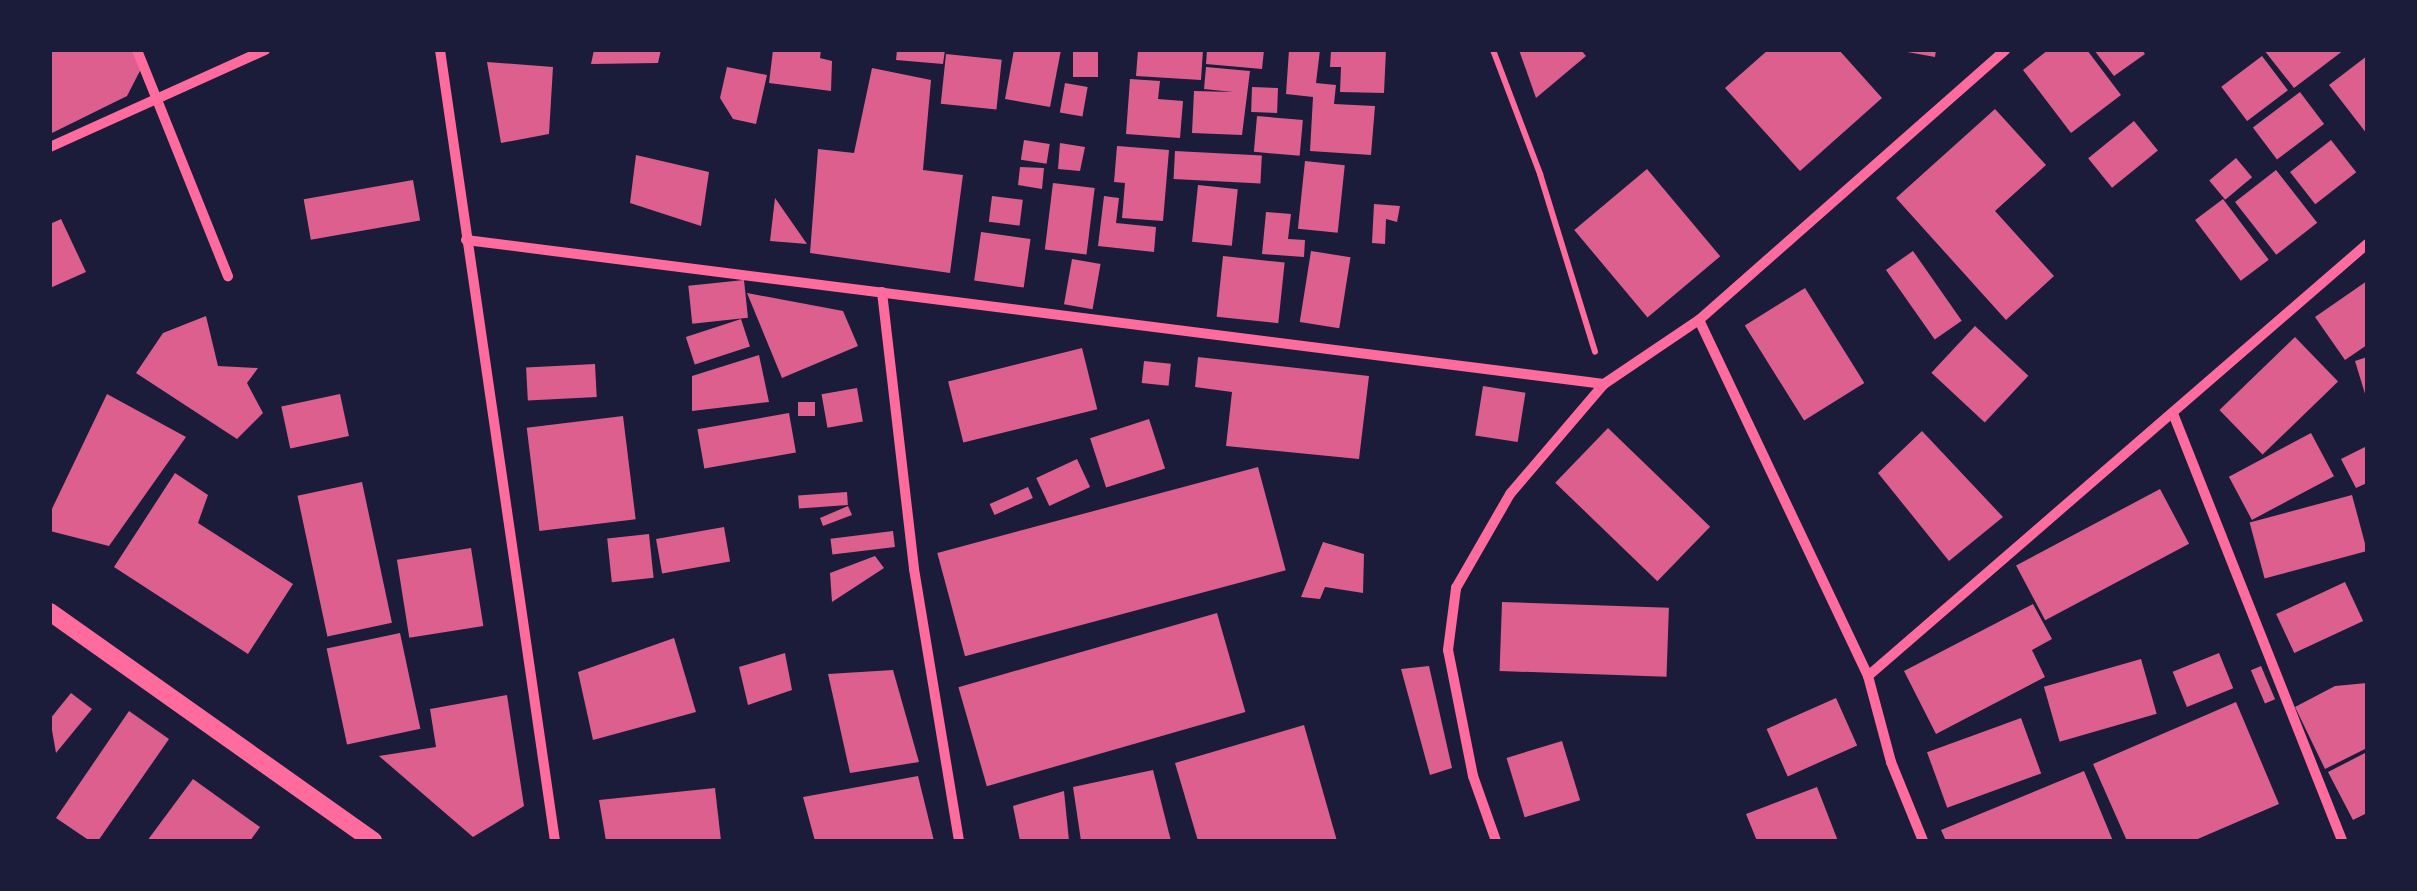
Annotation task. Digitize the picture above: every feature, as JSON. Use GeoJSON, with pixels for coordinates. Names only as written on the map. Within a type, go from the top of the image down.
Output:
{"type":"FeatureCollection","features":[{"type":"Feature","properties":{"kind":"street"},"geometry":{"type":"LineString","coordinates":[[137,50],[228,276]]}},
{"type":"Feature","properties":{"kind":"street"},"geometry":{"type":"LineString","coordinates":[[50,146],[265,50]]}},
{"type":"Feature","properties":{"kind":"street"},"geometry":{"type":"LineString","coordinates":[[440,50],[555,841]]}},
{"type":"Feature","properties":{"kind":"street"},"geometry":{"type":"LineString","coordinates":[[1496,841],[1473,776],[1448,650],[1456,588],[1510,494],[1604,384],[1698,320],[2004,50]]}},
{"type":"Feature","properties":{"kind":"street"},"geometry":{"type":"LineString","coordinates":[[466,240],[1604,384]]}},
{"type":"Feature","properties":{"kind":"street"},"geometry":{"type":"LineString","coordinates":[[1868,676],[2174,416],[2367,244]]}},
{"type":"Feature","properties":{"kind":"street"},"geometry":{"type":"LineString","coordinates":[[882,292],[914,569],[959,841]]}},
{"type":"Feature","properties":{"kind":"street"},"geometry":{"type":"LineString","coordinates":[[1698,320],[1868,676],[1891,762],[1923,841]]}},
{"type":"Feature","properties":{"kind":"street"},"geometry":{"type":"LineString","coordinates":[[2174,416],[2342,841]]}},
{"type":"Feature","properties":{"kind":"street"},"geometry":{"type":"LineString","coordinates":[[50,612],[373,841]]}},
{"type":"Feature","properties":{"kind":"path"},"geometry":{"type":"LineString","coordinates":[[1493,50],[1540,174],[1604,384]]}},
{"type":"Feature","properties":{"kind":"building"},"geometry":{"type":"Polygon","coordinates":[[[50,50],[135,50],[143,65],[127,96],[50,134],[50,50]]]}},
{"type":"Feature","properties":{"kind":"building"},"geometry":{"type":"Polygon","coordinates":[[[594,50],[661,50],[658,63],[591,64],[594,50]]]}},
{"type":"Feature","properties":{"kind":"building"},"geometry":{"type":"Polygon","coordinates":[[[773,50],[821,50],[820,58],[832,61],[831,91],[769,83],[773,50]]]}},
{"type":"Feature","properties":{"kind":"building"},"geometry":{"type":"Polygon","coordinates":[[[897,50],[945,50],[943,64],[896,60],[897,50]]]}},
{"type":"Feature","properties":{"kind":"building"},"geometry":{"type":"Polygon","coordinates":[[[1014,50],[1061,50],[1050,107],[1005,99],[1014,50]]]}},
{"type":"Feature","properties":{"kind":"building"},"geometry":{"type":"Polygon","coordinates":[[[1073,50],[1098,50],[1098,77],[1073,77],[1073,50]]]}},
{"type":"Feature","properties":{"kind":"building"},"geometry":{"type":"Polygon","coordinates":[[[1138,50],[1203,50],[1201,80],[1136,76],[1138,50]]]}},
{"type":"Feature","properties":{"kind":"building"},"geometry":{"type":"Polygon","coordinates":[[[1207,50],[1264,50],[1262,69],[1206,64],[1207,50]]]}},
{"type":"Feature","properties":{"kind":"building"},"geometry":{"type":"Polygon","coordinates":[[[1289,50],[1320,50],[1316,83],[1336,85],[1334,104],[1375,106],[1371,155],[1310,151],[1313,97],[1286,94],[1289,50]]]}},
{"type":"Feature","properties":{"kind":"building"},"geometry":{"type":"Polygon","coordinates":[[[1331,50],[1386,50],[1384,93],[1340,92],[1341,67],[1330,67],[1331,50]]]}},
{"type":"Feature","properties":{"kind":"building"},"geometry":{"type":"Polygon","coordinates":[[[1519,50],[1581,50],[1586,56],[1536,98],[1519,50]]]}},
{"type":"Feature","properties":{"kind":"building"},"geometry":{"type":"Polygon","coordinates":[[[1768,50],[1839,50],[1882,98],[1800,171],[1725,88],[1768,50]]]}},
{"type":"Feature","properties":{"kind":"building"},"geometry":{"type":"Polygon","coordinates":[[[1896,50],[1936,50],[1935,57],[1896,50]]]}},
{"type":"Feature","properties":{"kind":"building"},"geometry":{"type":"Polygon","coordinates":[[[2048,50],[2087,50],[2121,95],[2071,133],[2023,70],[2048,50]]]}},
{"type":"Feature","properties":{"kind":"building"},"geometry":{"type":"Polygon","coordinates":[[[2094,50],[2142,50],[2145,54],[2114,76],[2094,50]]]}},
{"type":"Feature","properties":{"kind":"building"},"geometry":{"type":"Polygon","coordinates":[[[2264,50],[2344,50],[2294,88],[2264,50]]]}},
{"type":"Feature","properties":{"kind":"building"},"geometry":{"type":"Polygon","coordinates":[[[946,54],[1002,60],[996,110],[941,104],[946,54]]]}},
{"type":"Feature","properties":{"kind":"building"},"geometry":{"type":"Polygon","coordinates":[[[2262,56],[2288,90],[2247,121],[2221,87],[2262,56]]]}},
{"type":"Feature","properties":{"kind":"building"},"geometry":{"type":"Polygon","coordinates":[[[2367,56],[2367,134],[2329,85],[2367,56]]]}},
{"type":"Feature","properties":{"kind":"building"},"geometry":{"type":"Polygon","coordinates":[[[487,62],[553,67],[549,134],[501,143],[487,62]]]}},
{"type":"Feature","properties":{"kind":"building"},"geometry":{"type":"Polygon","coordinates":[[[727,67],[767,75],[756,124],[733,119],[720,98],[727,67]]]}},
{"type":"Feature","properties":{"kind":"building"},"geometry":{"type":"Polygon","coordinates":[[[1206,67],[1250,71],[1242,135],[1192,133],[1194,91],[1233,92],[1204,89],[1206,67]]]}},
{"type":"Feature","properties":{"kind":"building"},"geometry":{"type":"Polygon","coordinates":[[[872,68],[931,80],[923,170],[963,175],[950,273],[810,253],[818,149],[854,153],[872,68]]]}},
{"type":"Feature","properties":{"kind":"building"},"geometry":{"type":"Polygon","coordinates":[[[1130,79],[1160,81],[1158,99],[1183,101],[1180,138],[1126,134],[1130,79]]]}},
{"type":"Feature","properties":{"kind":"building"},"geometry":{"type":"Polygon","coordinates":[[[1065,83],[1088,87],[1082,117],[1060,113],[1065,83]]]}},
{"type":"Feature","properties":{"kind":"building"},"geometry":{"type":"Polygon","coordinates":[[[1252,87],[1278,88],[1277,113],[1251,112],[1252,87]]]}},
{"type":"Feature","properties":{"kind":"building"},"geometry":{"type":"Polygon","coordinates":[[[2300,92],[2324,124],[2277,159],[2253,128],[2300,92]]]}},
{"type":"Feature","properties":{"kind":"building"},"geometry":{"type":"Polygon","coordinates":[[[1995,109],[2046,165],[1995,211],[2054,276],[2006,320],[1896,198],[1995,109]]]}},
{"type":"Feature","properties":{"kind":"building"},"geometry":{"type":"Polygon","coordinates":[[[1257,116],[1303,120],[1300,156],[1254,152],[1257,116]]]}},
{"type":"Feature","properties":{"kind":"building"},"geometry":{"type":"Polygon","coordinates":[[[2134,121],[2158,151],[2112,188],[2088,158],[2134,121]]]}},
{"type":"Feature","properties":{"kind":"building"},"geometry":{"type":"Polygon","coordinates":[[[1024,140],[1050,144],[1047,164],[1021,160],[1024,140]]]}},
{"type":"Feature","properties":{"kind":"building"},"geometry":{"type":"Polygon","coordinates":[[[2331,140],[2356,172],[2315,204],[2290,172],[2331,140]]]}},
{"type":"Feature","properties":{"kind":"building"},"geometry":{"type":"Polygon","coordinates":[[[1060,143],[1085,147],[1080,171],[1058,169],[1060,143]]]}},
{"type":"Feature","properties":{"kind":"building"},"geometry":{"type":"Polygon","coordinates":[[[1117,146],[1169,150],[1163,221],[1122,218],[1125,183],[1114,182],[1117,146]]]}},
{"type":"Feature","properties":{"kind":"building"},"geometry":{"type":"Polygon","coordinates":[[[1175,151],[1262,156],[1260,184],[1174,179],[1175,151]]]}},
{"type":"Feature","properties":{"kind":"building"},"geometry":{"type":"Polygon","coordinates":[[[636,155],[709,172],[701,226],[630,203],[636,155]]]}},
{"type":"Feature","properties":{"kind":"building"},"geometry":{"type":"Polygon","coordinates":[[[2236,158],[2252,177],[2225,200],[2209,180],[2236,158]]]}},
{"type":"Feature","properties":{"kind":"building"},"geometry":{"type":"Polygon","coordinates":[[[1305,161],[1345,165],[1338,233],[1298,229],[1305,161]]]}},
{"type":"Feature","properties":{"kind":"building"},"geometry":{"type":"Polygon","coordinates":[[[1020,167],[1044,168],[1042,189],[1018,185],[1020,167]]]}},
{"type":"Feature","properties":{"kind":"building"},"geometry":{"type":"Polygon","coordinates":[[[1647,169],[1720,256],[1648,317],[1574,230],[1647,169]]]}},
{"type":"Feature","properties":{"kind":"building"},"geometry":{"type":"Polygon","coordinates":[[[2276,170],[2317,223],[2276,255],[2235,202],[2276,170]]]}},
{"type":"Feature","properties":{"kind":"building"},"geometry":{"type":"Polygon","coordinates":[[[413,180],[420,220],[311,240],[304,199],[413,180]]]}},
{"type":"Feature","properties":{"kind":"building"},"geometry":{"type":"Polygon","coordinates":[[[1053,183],[1095,188],[1087,255],[1045,250],[1053,183]]]}},
{"type":"Feature","properties":{"kind":"building"},"geometry":{"type":"Polygon","coordinates":[[[1198,185],[1238,189],[1232,246],[1192,242],[1198,185]]]}},
{"type":"Feature","properties":{"kind":"building"},"geometry":{"type":"Polygon","coordinates":[[[992,196],[1023,200],[1020,226],[989,222],[992,196]]]}},
{"type":"Feature","properties":{"kind":"building"},"geometry":{"type":"Polygon","coordinates":[[[1104,196],[1119,198],[1116,223],[1156,227],[1154,252],[1098,246],[1104,196]]]}},
{"type":"Feature","properties":{"kind":"building"},"geometry":{"type":"Polygon","coordinates":[[[775,198],[807,244],[770,241],[775,198]]]}},
{"type":"Feature","properties":{"kind":"building"},"geometry":{"type":"Polygon","coordinates":[[[2223,199],[2269,260],[2241,281],[2195,220],[2223,199]]]}},
{"type":"Feature","properties":{"kind":"building"},"geometry":{"type":"Polygon","coordinates":[[[1374,204],[1400,206],[1397,222],[1386,219],[1385,244],[1372,243],[1374,204]]]}},
{"type":"Feature","properties":{"kind":"building"},"geometry":{"type":"Polygon","coordinates":[[[1266,212],[1291,214],[1288,239],[1305,240],[1304,257],[1262,254],[1266,212]]]}},
{"type":"Feature","properties":{"kind":"building"},"geometry":{"type":"Polygon","coordinates":[[[61,219],[86,272],[50,288],[50,224],[61,219]]]}},
{"type":"Feature","properties":{"kind":"building"},"geometry":{"type":"Polygon","coordinates":[[[981,232],[1031,239],[1024,287],[974,281],[981,232]]]}},
{"type":"Feature","properties":{"kind":"building"},"geometry":{"type":"Polygon","coordinates":[[[1311,251],[1351,257],[1339,328],[1300,322],[1311,251]]]}},
{"type":"Feature","properties":{"kind":"building"},"geometry":{"type":"Polygon","coordinates":[[[1913,251],[1962,321],[1935,340],[1886,270],[1913,251]]]}},
{"type":"Feature","properties":{"kind":"building"},"geometry":{"type":"Polygon","coordinates":[[[1223,256],[1285,262],[1278,323],[1217,317],[1223,256]]]}},
{"type":"Feature","properties":{"kind":"building"},"geometry":{"type":"Polygon","coordinates":[[[1072,259],[1101,264],[1093,309],[1064,304],[1072,259]]]}},
{"type":"Feature","properties":{"kind":"building"},"geometry":{"type":"Polygon","coordinates":[[[744,280],[748,318],[692,324],[688,286],[744,280]]]}},
{"type":"Feature","properties":{"kind":"building"},"geometry":{"type":"Polygon","coordinates":[[[2367,281],[2367,345],[2345,360],[2315,317],[2367,281]]]}},
{"type":"Feature","properties":{"kind":"building"},"geometry":{"type":"Polygon","coordinates":[[[1805,288],[1864,383],[1804,421],[1745,326],[1805,288]]]}},
{"type":"Feature","properties":{"kind":"building"},"geometry":{"type":"Polygon","coordinates":[[[747,293],[843,311],[858,346],[782,378],[747,293]]]}},
{"type":"Feature","properties":{"kind":"building"},"geometry":{"type":"Polygon","coordinates":[[[206,316],[218,366],[258,368],[247,383],[263,413],[237,439],[136,373],[163,333],[206,316]]]}},
{"type":"Feature","properties":{"kind":"building"},"geometry":{"type":"Polygon","coordinates":[[[741,319],[750,347],[695,365],[686,337],[741,319]]]}},
{"type":"Feature","properties":{"kind":"building"},"geometry":{"type":"Polygon","coordinates":[[[1975,326],[2028,376],[1985,423],[1931,373],[1975,326]]]}},
{"type":"Feature","properties":{"kind":"building"},"geometry":{"type":"Polygon","coordinates":[[[2295,337],[2338,382],[2263,455],[2219,410],[2295,337]]]}},
{"type":"Feature","properties":{"kind":"building"},"geometry":{"type":"Polygon","coordinates":[[[1082,348],[1097,409],[963,443],[948,381],[1082,348]]]}},
{"type":"Feature","properties":{"kind":"building"},"geometry":{"type":"Polygon","coordinates":[[[759,355],[769,402],[692,411],[692,376],[759,355]]]}},
{"type":"Feature","properties":{"kind":"building"},"geometry":{"type":"Polygon","coordinates":[[[1198,357],[1369,376],[1359,459],[1226,446],[1232,392],[1195,387],[1198,357]]]}},
{"type":"Feature","properties":{"kind":"building"},"geometry":{"type":"Polygon","coordinates":[[[2367,357],[2367,397],[2366,397],[2355,361],[2367,357]]]}},
{"type":"Feature","properties":{"kind":"building"},"geometry":{"type":"Polygon","coordinates":[[[1144,361],[1171,364],[1169,386],[1142,383],[1144,361]]]}},
{"type":"Feature","properties":{"kind":"building"},"geometry":{"type":"Polygon","coordinates":[[[595,364],[597,397],[528,401],[526,368],[595,364]]]}},
{"type":"Feature","properties":{"kind":"building"},"geometry":{"type":"Polygon","coordinates":[[[1483,386],[1525,393],[1518,442],[1475,435],[1483,386]]]}},
{"type":"Feature","properties":{"kind":"building"},"geometry":{"type":"Polygon","coordinates":[[[857,388],[863,421],[827,428],[822,394],[857,388]]]}},
{"type":"Feature","properties":{"kind":"building"},"geometry":{"type":"Polygon","coordinates":[[[107,394],[186,437],[109,546],[50,531],[50,513],[107,394]]]}},
{"type":"Feature","properties":{"kind":"building"},"geometry":{"type":"Polygon","coordinates":[[[340,394],[349,436],[290,449],[281,406],[340,394]]]}},
{"type":"Feature","properties":{"kind":"building"},"geometry":{"type":"Polygon","coordinates":[[[798,402],[815,402],[815,416],[798,416],[798,402]]]}},
{"type":"Feature","properties":{"kind":"building"},"geometry":{"type":"Polygon","coordinates":[[[789,413],[796,452],[704,469],[697,429],[789,413]]]}},
{"type":"Feature","properties":{"kind":"building"},"geometry":{"type":"Polygon","coordinates":[[[623,416],[636,519],[539,531],[527,428],[623,416]]]}},
{"type":"Feature","properties":{"kind":"building"},"geometry":{"type":"Polygon","coordinates":[[[1149,419],[1165,468],[1106,488],[1090,438],[1149,419]]]}},
{"type":"Feature","properties":{"kind":"building"},"geometry":{"type":"Polygon","coordinates":[[[1608,428],[1710,527],[1657,581],[1555,483],[1608,428]]]}},
{"type":"Feature","properties":{"kind":"building"},"geometry":{"type":"Polygon","coordinates":[[[1922,431],[2003,517],[1949,561],[1878,473],[1922,431]]]}},
{"type":"Feature","properties":{"kind":"building"},"geometry":{"type":"Polygon","coordinates":[[[2311,433],[2334,476],[2252,520],[2229,477],[2311,433]]]}},
{"type":"Feature","properties":{"kind":"building"},"geometry":{"type":"Polygon","coordinates":[[[2367,446],[2367,483],[2356,488],[2341,459],[2367,446]]]}},
{"type":"Feature","properties":{"kind":"building"},"geometry":{"type":"Polygon","coordinates":[[[1077,459],[1090,487],[1049,506],[1036,478],[1077,459]]]}},
{"type":"Feature","properties":{"kind":"building"},"geometry":{"type":"Polygon","coordinates":[[[1258,467],[1286,570],[965,656],[937,553],[1258,467]]]}},
{"type":"Feature","properties":{"kind":"building"},"geometry":{"type":"Polygon","coordinates":[[[175,473],[208,495],[198,523],[293,584],[248,654],[114,567],[175,473]]]}},
{"type":"Feature","properties":{"kind":"building"},"geometry":{"type":"Polygon","coordinates":[[[362,482],[392,623],[327,637],[297,496],[362,482]]]}},
{"type":"Feature","properties":{"kind":"building"},"geometry":{"type":"Polygon","coordinates":[[[1028,487],[1033,498],[995,515],[990,504],[1028,487]]]}},
{"type":"Feature","properties":{"kind":"building"},"geometry":{"type":"Polygon","coordinates":[[[2160,489],[2189,544],[2045,620],[2016,566],[2160,489]]]}},
{"type":"Feature","properties":{"kind":"building"},"geometry":{"type":"Polygon","coordinates":[[[847,492],[848,505],[799,508],[798,495],[847,492]]]}},
{"type":"Feature","properties":{"kind":"building"},"geometry":{"type":"Polygon","coordinates":[[[2352,495],[2367,551],[2265,578],[2250,522],[2352,495]]]}},
{"type":"Feature","properties":{"kind":"building"},"geometry":{"type":"Polygon","coordinates":[[[848,506],[852,515],[823,526],[820,518],[848,506]]]}},
{"type":"Feature","properties":{"kind":"building"},"geometry":{"type":"Polygon","coordinates":[[[724,527],[730,561],[662,573],[656,539],[724,527]]]}},
{"type":"Feature","properties":{"kind":"building"},"geometry":{"type":"Polygon","coordinates":[[[893,531],[895,547],[832,555],[830,539],[893,531]]]}},
{"type":"Feature","properties":{"kind":"building"},"geometry":{"type":"Polygon","coordinates":[[[649,534],[654,578],[612,582],[607,538],[649,534]]]}},
{"type":"Feature","properties":{"kind":"building"},"geometry":{"type":"Polygon","coordinates":[[[1323,542],[1364,554],[1363,593],[1325,587],[1320,599],[1301,597],[1323,542]]]}},
{"type":"Feature","properties":{"kind":"building"},"geometry":{"type":"Polygon","coordinates":[[[471,548],[483,626],[409,638],[397,560],[471,548]]]}},
{"type":"Feature","properties":{"kind":"building"},"geometry":{"type":"Polygon","coordinates":[[[875,556],[884,568],[832,602],[830,573],[875,556]]]}},
{"type":"Feature","properties":{"kind":"building"},"geometry":{"type":"Polygon","coordinates":[[[2345,582],[2363,621],[2294,653],[2276,614],[2345,582]]]}},
{"type":"Feature","properties":{"kind":"building"},"geometry":{"type":"Polygon","coordinates":[[[1502,602],[1669,608],[1666,677],[1500,671],[1502,602]]]}},
{"type":"Feature","properties":{"kind":"building"},"geometry":{"type":"Polygon","coordinates":[[[2033,604],[2052,639],[2032,650],[2045,677],[1936,734],[1904,671],[2033,604]]]}},
{"type":"Feature","properties":{"kind":"building"},"geometry":{"type":"Polygon","coordinates":[[[1217,613],[1245,712],[987,786],[958,687],[1217,613]]]}},
{"type":"Feature","properties":{"kind":"building"},"geometry":{"type":"Polygon","coordinates":[[[400,633],[420,729],[347,744],[327,649],[400,633]]]}},
{"type":"Feature","properties":{"kind":"building"},"geometry":{"type":"Polygon","coordinates":[[[674,638],[696,712],[593,740],[578,672],[674,638]]]}},
{"type":"Feature","properties":{"kind":"building"},"geometry":{"type":"Polygon","coordinates":[[[785,653],[792,690],[748,705],[739,667],[785,653]]]}},
{"type":"Feature","properties":{"kind":"building"},"geometry":{"type":"Polygon","coordinates":[[[2219,653],[2233,688],[2187,707],[2173,672],[2219,653]]]}},
{"type":"Feature","properties":{"kind":"building"},"geometry":{"type":"Polygon","coordinates":[[[2141,659],[2157,714],[2060,742],[2044,687],[2141,659]]]}},
{"type":"Feature","properties":{"kind":"building"},"geometry":{"type":"Polygon","coordinates":[[[1429,666],[1452,768],[1430,775],[1401,669],[1429,666]]]}},
{"type":"Feature","properties":{"kind":"building"},"geometry":{"type":"Polygon","coordinates":[[[2261,666],[2275,699],[2265,703],[2251,670],[2261,666]]]}},
{"type":"Feature","properties":{"kind":"building"},"geometry":{"type":"Polygon","coordinates":[[[893,670],[919,762],[850,773],[828,674],[893,670]]]}},
{"type":"Feature","properties":{"kind":"building"},"geometry":{"type":"Polygon","coordinates":[[[2367,683],[2367,748],[2325,769],[2295,707],[2335,686],[2367,683]]]}},
{"type":"Feature","properties":{"kind":"building"},"geometry":{"type":"Polygon","coordinates":[[[71,693],[92,709],[56,753],[50,719],[71,693]]]}},
{"type":"Feature","properties":{"kind":"building"},"geometry":{"type":"Polygon","coordinates":[[[507,695],[524,806],[473,837],[379,756],[436,747],[430,709],[507,695]]]}},
{"type":"Feature","properties":{"kind":"building"},"geometry":{"type":"Polygon","coordinates":[[[1836,698],[1857,746],[1788,776],[1767,729],[1836,698]]]}},
{"type":"Feature","properties":{"kind":"building"},"geometry":{"type":"Polygon","coordinates":[[[2236,702],[2279,804],[2193,841],[2127,841],[2093,764],[2236,702]]]}},
{"type":"Feature","properties":{"kind":"building"},"geometry":{"type":"Polygon","coordinates":[[[129,711],[169,739],[98,841],[90,841],[56,818],[129,711]]]}},
{"type":"Feature","properties":{"kind":"building"},"geometry":{"type":"Polygon","coordinates":[[[2021,718],[2041,773],[1947,808],[1927,752],[2021,718]]]}},
{"type":"Feature","properties":{"kind":"building"},"geometry":{"type":"Polygon","coordinates":[[[1304,725],[1337,841],[1198,841],[1175,763],[1304,725]]]}},
{"type":"Feature","properties":{"kind":"building"},"geometry":{"type":"Polygon","coordinates":[[[1562,741],[1580,800],[1525,817],[1507,758],[1562,741]]]}},
{"type":"Feature","properties":{"kind":"building"},"geometry":{"type":"Polygon","coordinates":[[[2367,752],[2367,813],[2353,820],[2328,772],[2367,752]]]}},
{"type":"Feature","properties":{"kind":"building"},"geometry":{"type":"Polygon","coordinates":[[[1153,770],[1171,841],[1081,841],[1073,787],[1153,770]]]}},
{"type":"Feature","properties":{"kind":"building"},"geometry":{"type":"Polygon","coordinates":[[[2084,771],[2113,841],[1946,841],[1941,830],[2084,771]]]}},
{"type":"Feature","properties":{"kind":"building"},"geometry":{"type":"Polygon","coordinates":[[[918,776],[934,841],[815,841],[803,797],[918,776]]]}},
{"type":"Feature","properties":{"kind":"building"},"geometry":{"type":"Polygon","coordinates":[[[193,779],[260,827],[250,841],[147,841],[193,779]]]}},
{"type":"Feature","properties":{"kind":"building"},"geometry":{"type":"Polygon","coordinates":[[[1817,787],[1838,841],[1757,841],[1746,814],[1817,787]]]}},
{"type":"Feature","properties":{"kind":"building"},"geometry":{"type":"Polygon","coordinates":[[[715,788],[721,841],[606,841],[599,800],[715,788]]]}},
{"type":"Feature","properties":{"kind":"building"},"geometry":{"type":"Polygon","coordinates":[[[1064,791],[1069,841],[1020,841],[1013,806],[1064,791]]]}}]}
